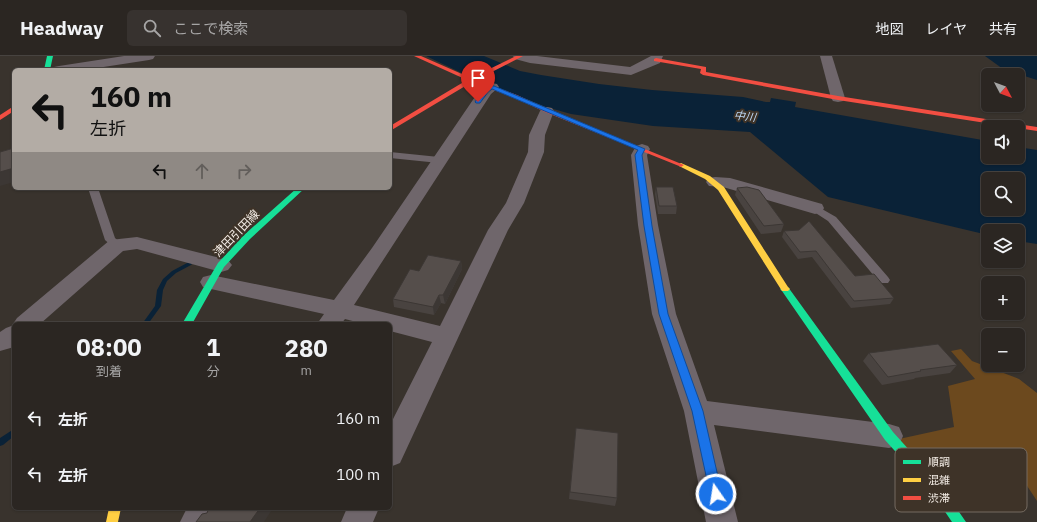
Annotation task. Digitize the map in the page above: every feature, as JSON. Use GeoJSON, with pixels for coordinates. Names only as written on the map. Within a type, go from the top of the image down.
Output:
{"type":"FeatureCollection","features":[{"type":"Feature","properties":{"kind":"street"},"geometry":{"type":"LineString","coordinates":[[47,68],[50,56]]}},
{"type":"Feature","properties":{"kind":"street"},"geometry":{"type":"LineString","coordinates":[[72,68],[149,56]]}},
{"type":"Feature","properties":{"kind":"street"},"geometry":{"type":"LineString","coordinates":[[417,56],[704,175],[715,182],[789,294],[889,436],[900,448]]}},
{"type":"Feature","properties":{"kind":"street"},"geometry":{"type":"LineString","coordinates":[[392,128],[472,79],[519,56],[530,59],[630,71],[635,70],[646,61],[656,58],[704,68],[703,73],[838,98],[1037,129]]}},
{"type":"Feature","properties":{"kind":"street"},"geometry":{"type":"LineString","coordinates":[[826,56],[838,98]]}},
{"type":"Feature","properties":{"kind":"street"},"geometry":{"type":"LineString","coordinates":[[334,317],[379,253],[486,91],[492,87]]}},
{"type":"Feature","properties":{"kind":"street"},"geometry":{"type":"LineString","coordinates":[[0,118],[12,109]]}},
{"type":"Feature","properties":{"kind":"street"},"geometry":{"type":"LineString","coordinates":[[392,450],[498,230],[515,203],[536,152],[537,135],[547,111]]}},
{"type":"Feature","properties":{"kind":"street"},"geometry":{"type":"LineString","coordinates":[[642,149],[639,155],[648,226],[664,314],[697,411],[722,522]]}},
{"type":"Feature","properties":{"kind":"street"},"geometry":{"type":"LineString","coordinates":[[715,182],[724,182],[815,208]]}},
{"type":"Feature","properties":{"kind":"street","name":"津田引田線"},"geometry":{"type":"LineString","coordinates":[[188,322],[216,274],[247,237],[299,190]]}},
{"type":"Feature","properties":{"kind":"street"},"geometry":{"type":"LineString","coordinates":[[27,322],[98,260],[118,245],[137,243],[216,274],[334,317],[362,322]]}},
{"type":"Feature","properties":{"kind":"street"},"geometry":{"type":"LineString","coordinates":[[392,327],[446,337]]}},
{"type":"Feature","properties":{"kind":"street"},"geometry":{"type":"LineString","coordinates":[[0,342],[7,340],[12,336]]}},
{"type":"Feature","properties":{"kind":"street"},"geometry":{"type":"LineString","coordinates":[[697,411],[889,436]]}},
{"type":"Feature","properties":{"kind":"street"},"geometry":{"type":"LineString","coordinates":[[112,522],[115,510]]}},
{"type":"Feature","properties":{"kind":"street"},"geometry":{"type":"LineString","coordinates":[[196,522],[204,510]]}},
{"type":"Feature","properties":{"kind":"street"},"geometry":{"type":"LineString","coordinates":[[357,522],[363,510]]}},
{"type":"Feature","properties":{"kind":"street"},"geometry":{"type":"LineString","coordinates":[[953,512],[960,522]]}},
{"type":"Feature","properties":{"kind":"lane"},"geometry":{"type":"LineString","coordinates":[[392,155],[439,160]]}},
{"type":"Feature","properties":{"kind":"lane"},"geometry":{"type":"LineString","coordinates":[[94,190],[110,240],[118,245]]}},
{"type":"Feature","properties":{"kind":"lane"},"geometry":{"type":"LineString","coordinates":[[815,208],[832,219],[884,280]]}},
{"type":"Feature","properties":{"kind":"shaded area"},"geometry":{"type":"Polygon","coordinates":[[[961,349],[972,361],[981,364],[981,372],[1001,372],[1019,379],[1037,393],[1037,501],[1027,486],[1027,448],[907,448],[899,439],[954,427],[948,386],[975,379],[951,351],[961,349]]]}},
{"type":"Feature","properties":{"kind":"water","name":"中川"},"geometry":{"type":"Polygon","coordinates":[[[426,56],[484,56],[520,71],[599,84],[652,90],[743,97],[766,102],[770,102],[771,98],[796,102],[795,107],[981,140],[981,164],[1025,164],[1025,148],[1037,150],[1037,244],[1025,242],[1025,224],[981,224],[981,233],[828,197],[750,132],[653,126],[571,114],[546,107],[466,75],[426,56]]]}},
{"type":"Feature","properties":{"kind":"water"},"geometry":{"type":"Polygon","coordinates":[[[985,56],[1037,56],[1037,80],[1025,76],[1025,68],[1002,68],[985,56]]]}},
{"type":"Feature","properties":{"kind":"building"},"geometry":{"type":"Polygon","coordinates":[[[12,149],[12,169],[0,172],[0,152],[12,149]]]}},
{"type":"Feature","properties":{"kind":"building"},"geometry":{"type":"Polygon","coordinates":[[[656,187],[673,187],[677,206],[659,206],[656,187]]]}},
{"type":"Feature","properties":{"kind":"building"},"geometry":{"type":"Polygon","coordinates":[[[747,187],[759,190],[784,224],[764,226],[737,188],[747,187]]]}},
{"type":"Feature","properties":{"kind":"building"},"geometry":{"type":"Polygon","coordinates":[[[809,221],[855,276],[874,274],[894,298],[854,301],[816,251],[800,252],[784,231],[799,230],[809,221]]]}},
{"type":"Feature","properties":{"kind":"building"},"geometry":{"type":"Polygon","coordinates":[[[428,255],[461,261],[443,295],[439,295],[433,307],[393,299],[410,269],[419,271],[428,255]]]}},
{"type":"Feature","properties":{"kind":"building"},"geometry":{"type":"Polygon","coordinates":[[[938,344],[957,365],[920,370],[921,371],[888,377],[869,353],[938,344]]]}},
{"type":"Feature","properties":{"kind":"building"},"geometry":{"type":"Polygon","coordinates":[[[576,428],[618,433],[617,498],[570,492],[576,428]]]}},
{"type":"Feature","properties":{"kind":"building"},"geometry":{"type":"Polygon","coordinates":[[[208,510],[259,510],[250,522],[196,522],[202,514],[207,513],[208,510]]]}},
{"type":"Feature","properties":{"kind":"waterway"},"geometry":{"type":"LineString","coordinates":[[146,322],[158,306],[160,290],[165,280],[174,272],[189,264]]}},
{"type":"Feature","properties":{"kind":"waterway"},"geometry":{"type":"LineString","coordinates":[[0,443],[12,434]]}},
{"type":"Feature","properties":{"kind":"traffic: fast"},"geometry":{"type":"LineString","coordinates":[[47,68],[50,56]]}},
{"type":"Feature","properties":{"kind":"traffic: fast"},"geometry":{"type":"LineString","coordinates":[[188,322],[221,265],[247,237],[299,190]]}},
{"type":"Feature","properties":{"kind":"traffic: fast"},"geometry":{"type":"LineString","coordinates":[[785,289],[889,436],[900,448]]}},
{"type":"Feature","properties":{"kind":"traffic: fast"},"geometry":{"type":"LineString","coordinates":[[953,512],[960,522]]}},
{"type":"Feature","properties":{"kind":"traffic: slow"},"geometry":{"type":"LineString","coordinates":[[681,165],[697,172],[721,189],[785,289]]}},
{"type":"Feature","properties":{"kind":"traffic: slow"},"geometry":{"type":"LineString","coordinates":[[112,522],[115,510]]}},
{"type":"Feature","properties":{"kind":"traffic: jam"},"geometry":{"type":"LineString","coordinates":[[417,56],[466,78],[515,96],[547,111],[681,165]]}},
{"type":"Feature","properties":{"kind":"traffic: jam"},"geometry":{"type":"LineString","coordinates":[[392,128],[471,80],[520,56]]}},
{"type":"Feature","properties":{"kind":"traffic: jam"},"geometry":{"type":"LineString","coordinates":[[656,60],[704,68],[703,73],[838,98],[1037,129]]}},
{"type":"Feature","properties":{"kind":"traffic: jam"},"geometry":{"type":"LineString","coordinates":[[0,118],[12,109]]}},
{"type":"Feature","properties":{"kind":"route"},"geometry":{"type":"LineString","coordinates":[[478,102],[486,91],[492,87],[642,149],[639,155],[648,226],[664,314],[697,411],[716,494]]}}]}
